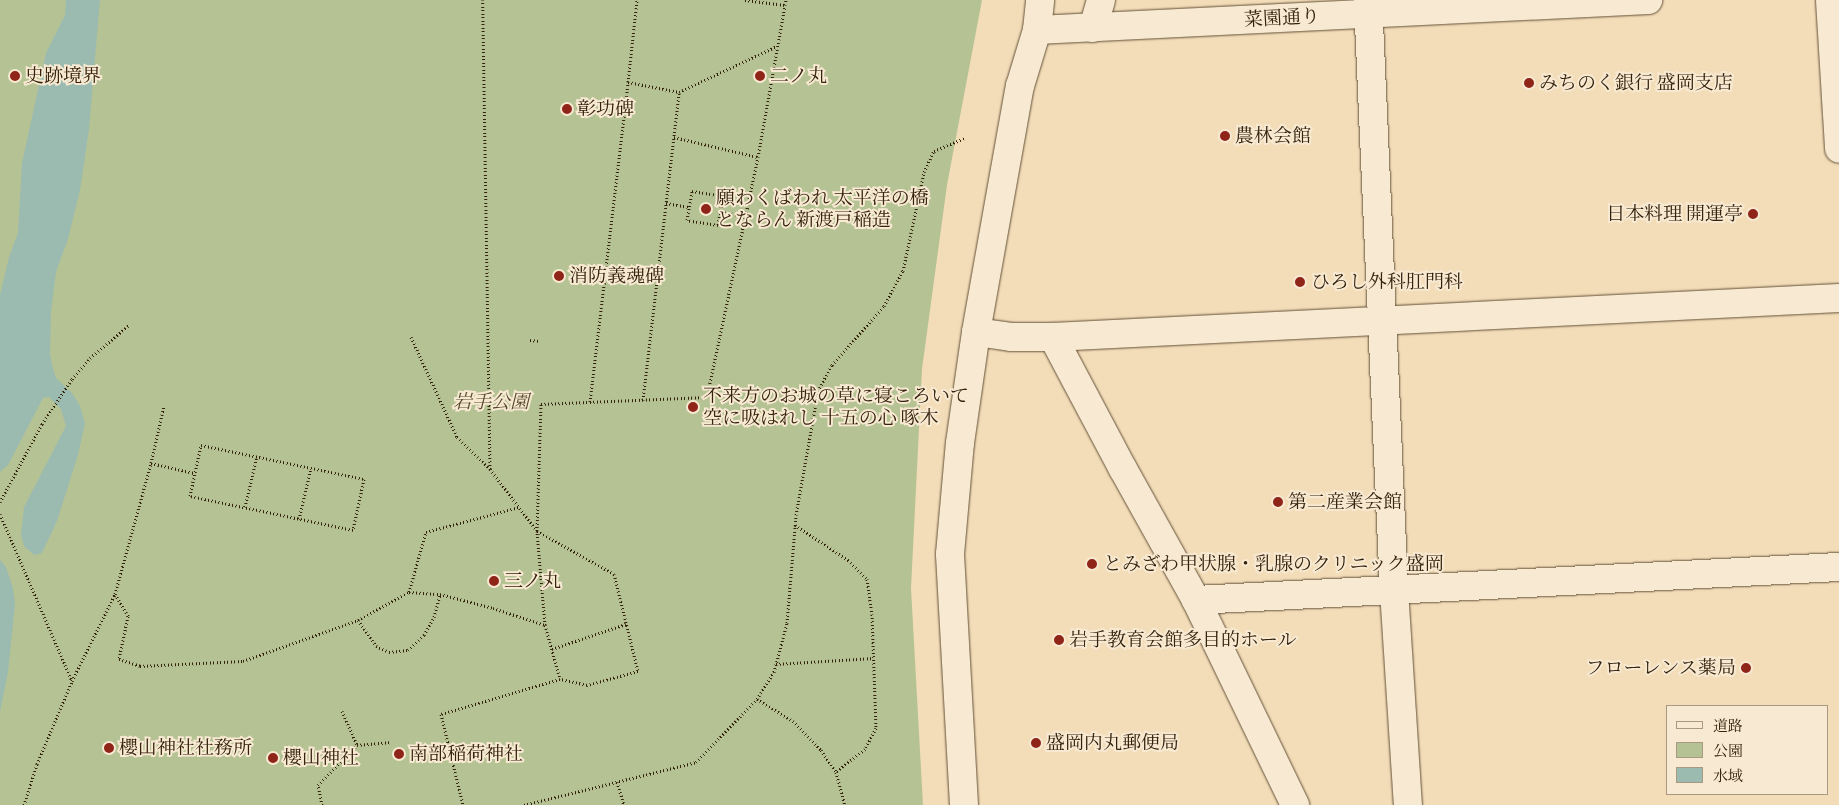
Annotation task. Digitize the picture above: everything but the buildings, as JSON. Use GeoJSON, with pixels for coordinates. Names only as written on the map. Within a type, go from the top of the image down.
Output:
{"type":"FeatureCollection","features":[{"type":"Feature","properties":{"kind":"street"},"geometry":{"type":"LineString","coordinates":[[964,805],[950,554],[960,442],[976,332],[1020,86],[1037,30],[1040,0]]}},
{"type":"Feature","properties":{"kind":"street"},"geometry":{"type":"LineString","coordinates":[[1093,28],[1101,0]]}},
{"type":"Feature","properties":{"kind":"street","name":"菜園通り"},"geometry":{"type":"LineString","coordinates":[[1037,30],[1093,28],[1368,7],[1648,0]]}},
{"type":"Feature","properties":{"kind":"street"},"geometry":{"type":"LineString","coordinates":[[1830,0],[1839,149]]}},
{"type":"Feature","properties":{"kind":"street"},"geometry":{"type":"LineString","coordinates":[[1368,7],[1394,590],[1408,805]]}},
{"type":"Feature","properties":{"kind":"street"},"geometry":{"type":"LineString","coordinates":[[976,332],[1011,337],[1053,336],[1839,298]]}},
{"type":"Feature","properties":{"kind":"street"},"geometry":{"type":"LineString","coordinates":[[1053,336],[1123,469],[1196,600],[1295,805]]}},
{"type":"Feature","properties":{"kind":"street"},"geometry":{"type":"LineString","coordinates":[[1196,600],[1839,568]]}},
{"type":"Feature","properties":{"kind":"path"},"geometry":{"type":"LineString","coordinates":[[483,0],[490,469]]}},
{"type":"Feature","properties":{"kind":"path"},"geometry":{"type":"LineString","coordinates":[[590,402],[636,0]]}},
{"type":"Feature","properties":{"kind":"path"},"geometry":{"type":"LineString","coordinates":[[745,0],[785,5]]}},
{"type":"Feature","properties":{"kind":"path"},"geometry":{"type":"LineString","coordinates":[[560,679],[545,625],[537,531],[541,404],[707,398],[758,156],[786,0]]}},
{"type":"Feature","properties":{"kind":"path"},"geometry":{"type":"LineString","coordinates":[[628,82],[679,92],[778,46]]}},
{"type":"Feature","properties":{"kind":"path"},"geometry":{"type":"LineString","coordinates":[[643,400],[679,92]]}},
{"type":"Feature","properties":{"kind":"path"},"geometry":{"type":"LineString","coordinates":[[674,137],[758,156]]}},
{"type":"Feature","properties":{"kind":"path"},"geometry":{"type":"LineString","coordinates":[[524,805],[696,762],[757,699],[774,672],[787,623],[795,525],[818,391],[832,365],[884,306],[904,271],[924,172],[934,150],[964,138]]}},
{"type":"Feature","properties":{"kind":"path"},"geometry":{"type":"LineString","coordinates":[[692,191],[724,196],[721,212],[718,225],[687,220],[692,191]]}},
{"type":"Feature","properties":{"kind":"path"},"geometry":{"type":"LineString","coordinates":[[666,203],[689,207]]}},
{"type":"Feature","properties":{"kind":"path"},"geometry":{"type":"LineString","coordinates":[[721,212],[746,216]]}},
{"type":"Feature","properties":{"kind":"path"},"geometry":{"type":"LineString","coordinates":[[0,502],[42,424],[72,379],[90,358],[129,325]]}},
{"type":"Feature","properties":{"kind":"path"},"geometry":{"type":"LineString","coordinates":[[411,337],[457,437],[490,469],[537,531],[614,574],[638,671],[587,685],[560,679],[441,714],[463,805]]}},
{"type":"Feature","properties":{"kind":"path"},"geometry":{"type":"LineString","coordinates":[[530,340],[538,340]]}},
{"type":"Feature","properties":{"kind":"path"},"geometry":{"type":"LineString","coordinates":[[24,805],[37,764],[72,681],[116,594],[151,463],[164,406]]}},
{"type":"Feature","properties":{"kind":"path"},"geometry":{"type":"LineString","coordinates":[[201,445],[257,456],[364,479],[353,530],[190,496],[201,445]]}},
{"type":"Feature","properties":{"kind":"path"},"geometry":{"type":"LineString","coordinates":[[245,507],[257,456]]}},
{"type":"Feature","properties":{"kind":"path"},"geometry":{"type":"LineString","coordinates":[[151,463],[194,473]]}},
{"type":"Feature","properties":{"kind":"path"},"geometry":{"type":"LineString","coordinates":[[299,519],[311,468]]}},
{"type":"Feature","properties":{"kind":"path"},"geometry":{"type":"LineString","coordinates":[[408,592],[426,532],[519,507]]}},
{"type":"Feature","properties":{"kind":"path"},"geometry":{"type":"LineString","coordinates":[[0,514],[72,681]]}},
{"type":"Feature","properties":{"kind":"path"},"geometry":{"type":"LineString","coordinates":[[795,525],[848,560],[867,579],[872,614],[876,728],[864,749],[836,772]]}},
{"type":"Feature","properties":{"kind":"path"},"geometry":{"type":"LineString","coordinates":[[116,594],[128,616],[119,659],[140,666],[243,661],[358,620],[408,592],[440,594],[493,608],[545,625]]}},
{"type":"Feature","properties":{"kind":"path"},"geometry":{"type":"LineString","coordinates":[[358,620],[376,646],[389,652],[408,650],[424,635],[434,617],[440,594]]}},
{"type":"Feature","properties":{"kind":"path"},"geometry":{"type":"LineString","coordinates":[[552,649],[626,624]]}},
{"type":"Feature","properties":{"kind":"path"},"geometry":{"type":"LineString","coordinates":[[776,664],[874,658]]}},
{"type":"Feature","properties":{"kind":"path"},"geometry":{"type":"LineString","coordinates":[[757,699],[793,721],[822,750],[836,772],[845,805]]}},
{"type":"Feature","properties":{"kind":"path"},"geometry":{"type":"LineString","coordinates":[[342,711],[357,745]]}},
{"type":"Feature","properties":{"kind":"path"},"geometry":{"type":"LineString","coordinates":[[322,805],[318,785],[357,745],[392,742]]}},
{"type":"Feature","properties":{"kind":"path"},"geometry":{"type":"LineString","coordinates":[[617,782],[624,805]]}},
{"type":"Feature","properties":{"kind":"green space","name":"岩手公園"},"geometry":{"type":"Polygon","coordinates":[[[0,0],[982,0],[947,185],[922,369],[911,588],[923,805],[0,805],[0,0]]]}},
{"type":"Feature","properties":{"kind":"water"},"geometry":{"type":"Polygon","coordinates":[[[66,0],[100,0],[89,129],[80,190],[68,239],[56,272],[51,312],[50,354],[53,369],[56,378],[72,393],[80,406],[85,423],[78,455],[57,521],[42,553],[34,555],[24,546],[21,535],[24,507],[66,426],[61,409],[49,397],[43,398],[8,465],[0,472],[0,295],[9,257],[18,233],[22,163],[46,53],[65,15],[66,0]]]}},
{"type":"Feature","properties":{"kind":"water"},"geometry":{"type":"Polygon","coordinates":[[[0,560],[6,567],[13,588],[15,604],[8,672],[0,712],[0,560]]]}},
{"type":"Feature","properties":{"kind":"place","name":"史跡境界"},"geometry":{"type":"Point","coordinates":[15,76]}},
{"type":"Feature","properties":{"kind":"place","name":"二ノ丸"},"geometry":{"type":"Point","coordinates":[760,76]}},
{"type":"Feature","properties":{"kind":"place","name":"みちのく銀行 盛岡支店"},"geometry":{"type":"Point","coordinates":[1529,83]}},
{"type":"Feature","properties":{"kind":"place","name":"彰功碑"},"geometry":{"type":"Point","coordinates":[567,109]}},
{"type":"Feature","properties":{"kind":"place","name":"農林会館"},"geometry":{"type":"Point","coordinates":[1225,136]}},
{"type":"Feature","properties":{"kind":"place","name":"願わくばわれ 太平洋の橋 とならん 新渡戸稲造"},"geometry":{"type":"Point","coordinates":[706,209]}},
{"type":"Feature","properties":{"kind":"place","name":"日本料理 開運亭"},"geometry":{"type":"Point","coordinates":[1753,214]}},
{"type":"Feature","properties":{"kind":"place","name":"消防義魂碑"},"geometry":{"type":"Point","coordinates":[559,276]}},
{"type":"Feature","properties":{"kind":"place","name":"ひろし外科肛門科"},"geometry":{"type":"Point","coordinates":[1300,282]}},
{"type":"Feature","properties":{"kind":"place","name":"不来方のお城の草に寝ころいて 空に吸はれし 十五の心 啄木"},"geometry":{"type":"Point","coordinates":[693,407]}},
{"type":"Feature","properties":{"kind":"place","name":"第二産業会館"},"geometry":{"type":"Point","coordinates":[1278,502]}},
{"type":"Feature","properties":{"kind":"place","name":"とみざわ甲状腺・乳腺のクリニック盛岡"},"geometry":{"type":"Point","coordinates":[1092,564]}},
{"type":"Feature","properties":{"kind":"place","name":"三ノ丸"},"geometry":{"type":"Point","coordinates":[494,581]}},
{"type":"Feature","properties":{"kind":"place","name":"岩手教育会館多目的ホール"},"geometry":{"type":"Point","coordinates":[1059,640]}},
{"type":"Feature","properties":{"kind":"place","name":"フローレンス薬局"},"geometry":{"type":"Point","coordinates":[1746,668]}},
{"type":"Feature","properties":{"kind":"place","name":"盛岡内丸郵便局"},"geometry":{"type":"Point","coordinates":[1036,743]}},
{"type":"Feature","properties":{"kind":"place","name":"櫻山神社社務所"},"geometry":{"type":"Point","coordinates":[109,748]}},
{"type":"Feature","properties":{"kind":"place","name":"南部稲荷神社"},"geometry":{"type":"Point","coordinates":[399,754]}},
{"type":"Feature","properties":{"kind":"place","name":"櫻山神社"},"geometry":{"type":"Point","coordinates":[273,758]}}]}
